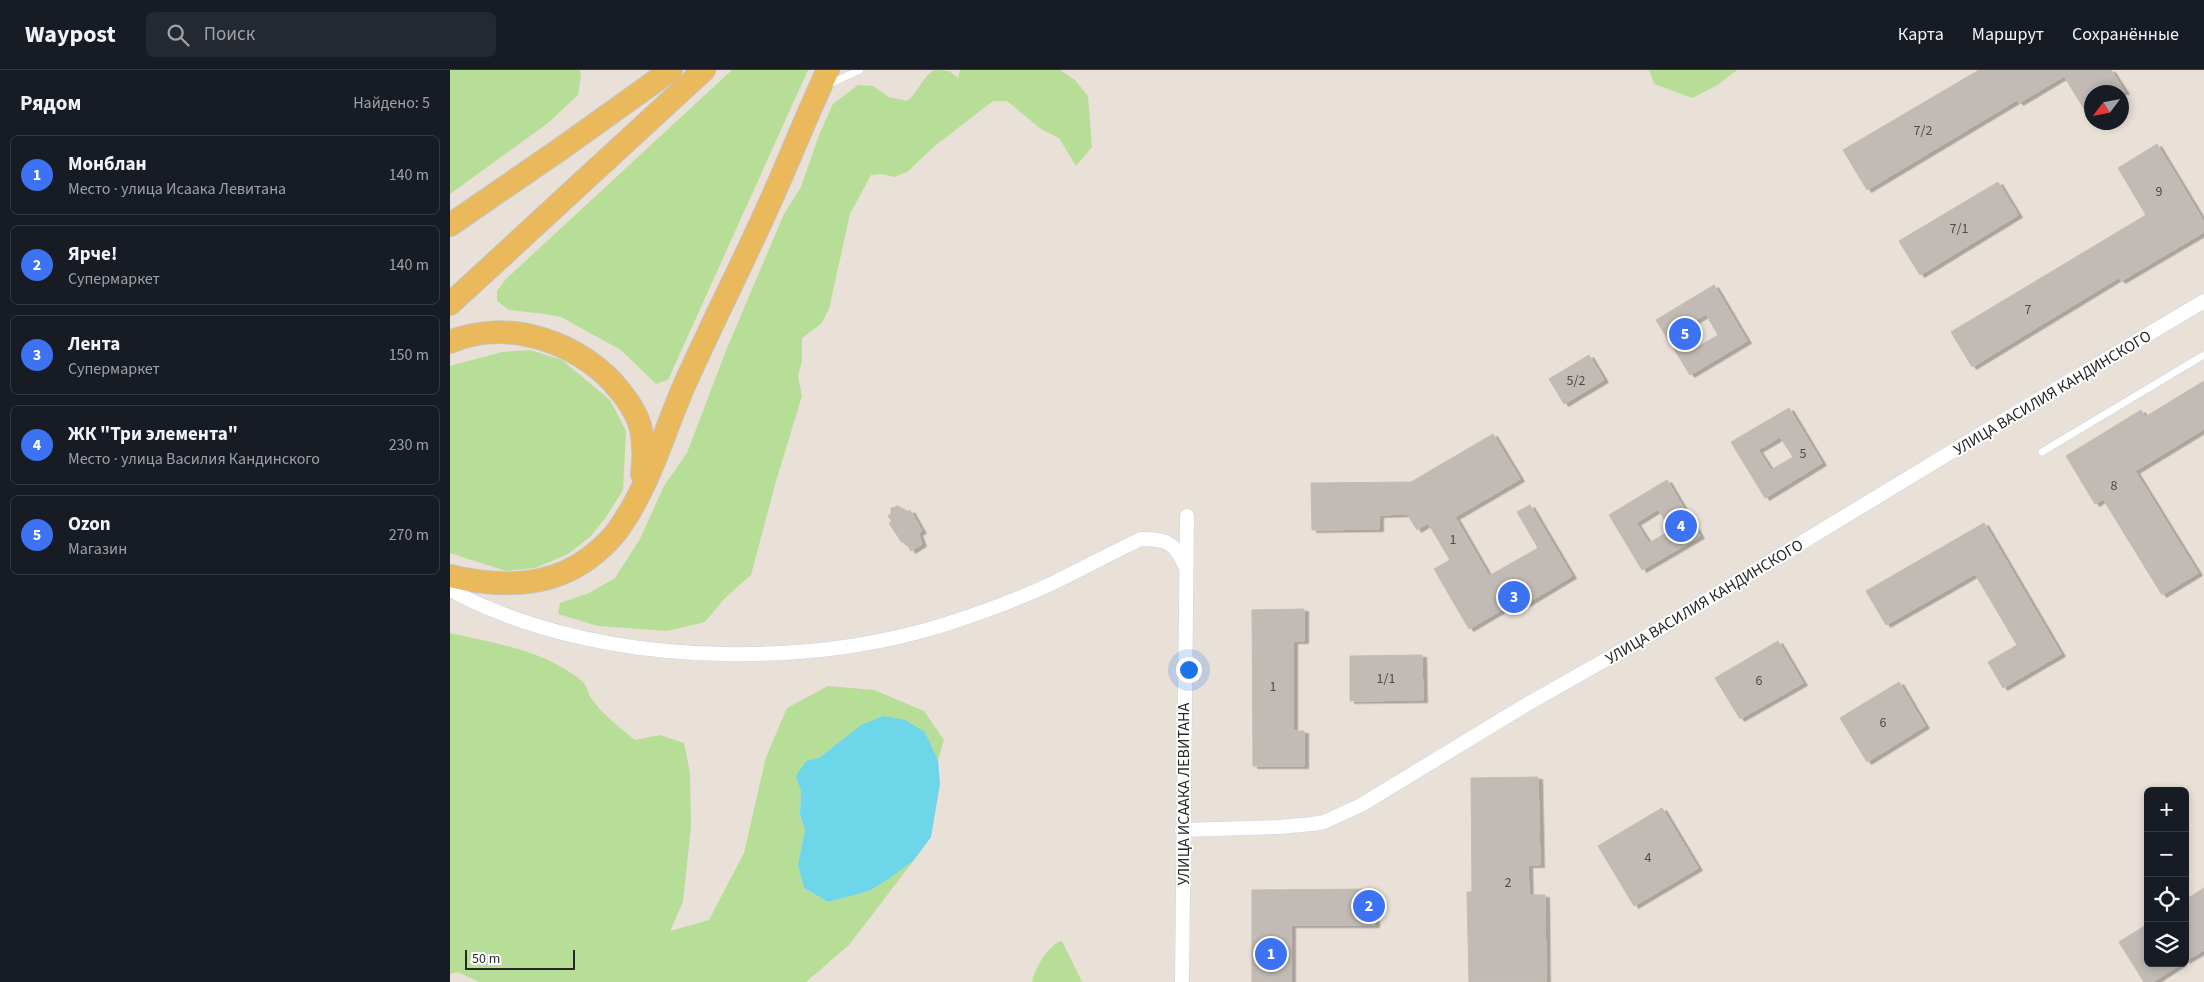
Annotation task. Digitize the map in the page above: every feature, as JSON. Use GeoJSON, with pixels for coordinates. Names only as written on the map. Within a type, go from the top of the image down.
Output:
{"type":"FeatureCollection","features":[{"type":"Feature","properties":{"kind":"main road"},"geometry":{"type":"LineString","coordinates":[[450,225],[554,154],[671,70]]}},
{"type":"Feature","properties":{"kind":"main road"},"geometry":{"type":"LineString","coordinates":[[450,304],[704,70]]}},
{"type":"Feature","properties":{"kind":"main road"},"geometry":{"type":"LineString","coordinates":[[450,576],[486,583],[529,582],[576,567],[601,547],[622,525],[641,490],[684,387],[772,198],[823,79]]}},
{"type":"Feature","properties":{"kind":"main road"},"geometry":{"type":"LineString","coordinates":[[450,342],[482,333],[523,334],[550,341],[578,354],[602,371],[629,402],[641,427],[644,456],[641,490]]}},
{"type":"Feature","properties":{"kind":"street","name":"УЛИЦА ВАСИЛИЯ КАНДИНСКОГО"},"geometry":{"type":"LineString","coordinates":[[1182,830],[1312,824],[1324,822],[1362,805],[1524,706],[1651,634],[2204,301]]}},
{"type":"Feature","properties":{"kind":"street","name":"УЛИЦА ИСААКА ЛЕВИТАНА"},"geometry":{"type":"LineString","coordinates":[[1182,982],[1182,830],[1187,516]]}},
{"type":"Feature","properties":{"kind":"street"},"geometry":{"type":"LineString","coordinates":[[450,590],[466,600],[525,622],[581,638],[663,652],[786,653],[807,652],[865,642],[939,626],[1052,583],[1141,540],[1156,539],[1168,542],[1178,550],[1185,566]]}},
{"type":"Feature","properties":{"kind":"lane"},"geometry":{"type":"LineString","coordinates":[[823,79],[860,70]]}},
{"type":"Feature","properties":{"kind":"lane"},"geometry":{"type":"LineString","coordinates":[[2042,452],[2204,355]]}},
{"type":"Feature","properties":{"kind":"green space"},"geometry":{"type":"Polygon","coordinates":[[[450,70],[580,70],[581,75],[578,95],[548,123],[450,194],[450,70]]]}},
{"type":"Feature","properties":{"kind":"green space"},"geometry":{"type":"Polygon","coordinates":[[[732,70],[808,70],[668,380],[656,384],[621,350],[561,317],[509,310],[497,301],[497,291],[506,279],[732,70]]]}},
{"type":"Feature","properties":{"kind":"green space"},"geometry":{"type":"Polygon","coordinates":[[[934,70],[949,71],[958,78],[960,70],[1060,70],[1075,80],[1088,96],[1092,147],[1076,166],[1059,138],[1041,129],[1007,101],[993,101],[936,145],[907,172],[894,177],[881,174],[871,175],[850,214],[829,309],[821,324],[802,338],[802,361],[798,376],[802,396],[776,481],[751,575],[725,598],[705,622],[667,631],[598,626],[558,614],[560,603],[589,593],[615,578],[640,539],[664,486],[687,453],[725,353],[784,214],[801,187],[819,135],[833,104],[858,85],[873,86],[889,97],[907,101],[934,70]]]}},
{"type":"Feature","properties":{"kind":"green space"},"geometry":{"type":"Polygon","coordinates":[[[1649,70],[1737,70],[1716,86],[1692,98],[1654,84],[1649,70]]]}},
{"type":"Feature","properties":{"kind":"green space"},"geometry":{"type":"Polygon","coordinates":[[[530,350],[562,360],[610,400],[626,431],[623,490],[606,517],[590,537],[568,554],[535,568],[506,571],[450,553],[450,366],[502,352],[530,350]]]}},
{"type":"Feature","properties":{"kind":"green space"},"geometry":{"type":"Polygon","coordinates":[[[450,633],[485,640],[553,662],[584,683],[591,698],[601,710],[635,740],[660,735],[684,743],[690,773],[691,827],[683,902],[670,931],[709,920],[744,853],[766,757],[787,708],[828,686],[874,690],[924,711],[944,740],[938,760],[925,732],[834,747],[819,758],[806,761],[801,791],[800,815],[805,829],[798,865],[804,888],[828,902],[869,891],[914,860],[849,945],[806,982],[479,982],[458,972],[450,974],[450,633]]]}},
{"type":"Feature","properties":{"kind":"green space"},"geometry":{"type":"Polygon","coordinates":[[[1062,941],[1082,982],[1032,982],[1047,952],[1062,941]]]}},
{"type":"Feature","properties":{"kind":"water"},"geometry":{"type":"Polygon","coordinates":[[[883,716],[905,720],[925,732],[938,760],[940,784],[931,837],[914,860],[890,878],[869,891],[828,902],[804,888],[798,865],[805,829],[800,815],[801,791],[796,776],[806,761],[819,758],[861,725],[883,716]]]}},
{"type":"Feature","properties":{"kind":"building"},"geometry":{"type":"Polygon","coordinates":[[[1979,70],[2111,70],[2121,85],[2084,85],[2084,109],[2064,76],[2019,103],[2017,100],[1867,190],[1843,150],[1979,70]]]}},
{"type":"Feature","properties":{"kind":"building"},"geometry":{"type":"Polygon","coordinates":[[[2157,144],[2204,222],[2204,232],[2121,281],[2118,278],[1972,367],[1951,332],[2146,215],[2118,168],[2157,144]]]}},
{"type":"Feature","properties":{"kind":"building"},"geometry":{"type":"Polygon","coordinates":[[[1998,182],[2018,215],[1920,275],[1899,241],[1998,182]]]}},
{"type":"Feature","properties":{"kind":"building"},"geometry":{"type":"Polygon","coordinates":[[[1714,285],[1747,341],[1690,375],[1656,320],[1714,285]],[[1706,314],[1684,327],[1696,348],[1718,335],[1706,314]]]}},
{"type":"Feature","properties":{"kind":"building"},"geometry":{"type":"Polygon","coordinates":[[[1589,355],[1604,380],[1564,404],[1549,379],[1589,355]]]}},
{"type":"Feature","properties":{"kind":"building"},"geometry":{"type":"Polygon","coordinates":[[[2204,381],[2204,429],[2135,471],[2198,573],[2162,595],[2103,499],[2095,504],[2066,456],[2141,410],[2145,417],[2204,381]]]}},
{"type":"Feature","properties":{"kind":"building"},"geometry":{"type":"Polygon","coordinates":[[[1789,408],[1822,463],[1765,498],[1731,442],[1789,408]],[[1780,437],[1758,450],[1771,470],[1793,457],[1780,437]]]}},
{"type":"Feature","properties":{"kind":"building"},"geometry":{"type":"Polygon","coordinates":[[[1493,434],[1520,479],[1455,517],[1489,576],[1538,548],[1517,512],[1530,505],[1572,576],[1524,605],[1520,599],[1469,629],[1434,569],[1450,560],[1428,523],[1417,530],[1407,514],[1379,515],[1379,529],[1312,530],[1311,483],[1411,482],[1493,434]]]}},
{"type":"Feature","properties":{"kind":"building"},"geometry":{"type":"Polygon","coordinates":[[[1667,480],[1700,536],[1642,570],[1609,515],[1667,480]],[[1658,509],[1636,523],[1649,543],[1671,530],[1658,509]]]}},
{"type":"Feature","properties":{"kind":"building"},"geometry":{"type":"Polygon","coordinates":[[[898,506],[907,512],[910,510],[922,531],[918,533],[922,544],[911,551],[905,541],[902,543],[889,523],[892,522],[888,516],[891,514],[891,508],[898,506]]]}},
{"type":"Feature","properties":{"kind":"building"},"geometry":{"type":"Polygon","coordinates":[[[1984,523],[2061,654],[2003,688],[1988,662],[2017,645],[1975,574],[1886,625],[1866,591],[1984,523]]]}},
{"type":"Feature","properties":{"kind":"building"},"geometry":{"type":"Polygon","coordinates":[[[1304,609],[1304,641],[1293,641],[1293,731],[1304,731],[1304,766],[1253,766],[1252,610],[1304,609]]]}},
{"type":"Feature","properties":{"kind":"building"},"geometry":{"type":"Polygon","coordinates":[[[1778,641],[1803,683],[1740,719],[1715,678],[1778,641]]]}},
{"type":"Feature","properties":{"kind":"building"},"geometry":{"type":"Polygon","coordinates":[[[1422,655],[1423,700],[1350,701],[1350,656],[1422,655]]]}},
{"type":"Feature","properties":{"kind":"building"},"geometry":{"type":"Polygon","coordinates":[[[1899,682],[1925,726],[1867,762],[1840,718],[1899,682]]]}},
{"type":"Feature","properties":{"kind":"building"},"geometry":{"type":"Polygon","coordinates":[[[1538,777],[1540,865],[1528,865],[1529,895],[1545,895],[1546,982],[1469,982],[1467,892],[1472,892],[1471,778],[1538,777]]]}},
{"type":"Feature","properties":{"kind":"building"},"geometry":{"type":"Polygon","coordinates":[[[1662,808],[1698,868],[1634,906],[1598,846],[1662,808]]]}},
{"type":"Feature","properties":{"kind":"building"},"geometry":{"type":"Polygon","coordinates":[[[2204,888],[2204,950],[2189,959],[2189,922],[2189,897],[2204,888]]]}},
{"type":"Feature","properties":{"kind":"building"},"geometry":{"type":"Polygon","coordinates":[[[1375,889],[1375,925],[1291,925],[1291,982],[1252,982],[1252,890],[1375,889]]]}},
{"type":"Feature","properties":{"kind":"building"},"geometry":{"type":"Polygon","coordinates":[[[2144,926],[2144,967],[2176,967],[2153,982],[2144,982],[2119,942],[2144,926]]]}},
{"type":"Feature","properties":{"kind":"place","name":"Ozon"},"geometry":{"type":"Point","coordinates":[1685,334]}},
{"type":"Feature","properties":{"kind":"place","name":"ЖК \"Три элемента\""},"geometry":{"type":"Point","coordinates":[1681,526]}},
{"type":"Feature","properties":{"kind":"place","name":"Лента"},"geometry":{"type":"Point","coordinates":[1514,597]}},
{"type":"Feature","properties":{"kind":"place","name":"Ярче!"},"geometry":{"type":"Point","coordinates":[1369,906]}},
{"type":"Feature","properties":{"kind":"place","name":"Монблан"},"geometry":{"type":"Point","coordinates":[1271,954]}}]}
